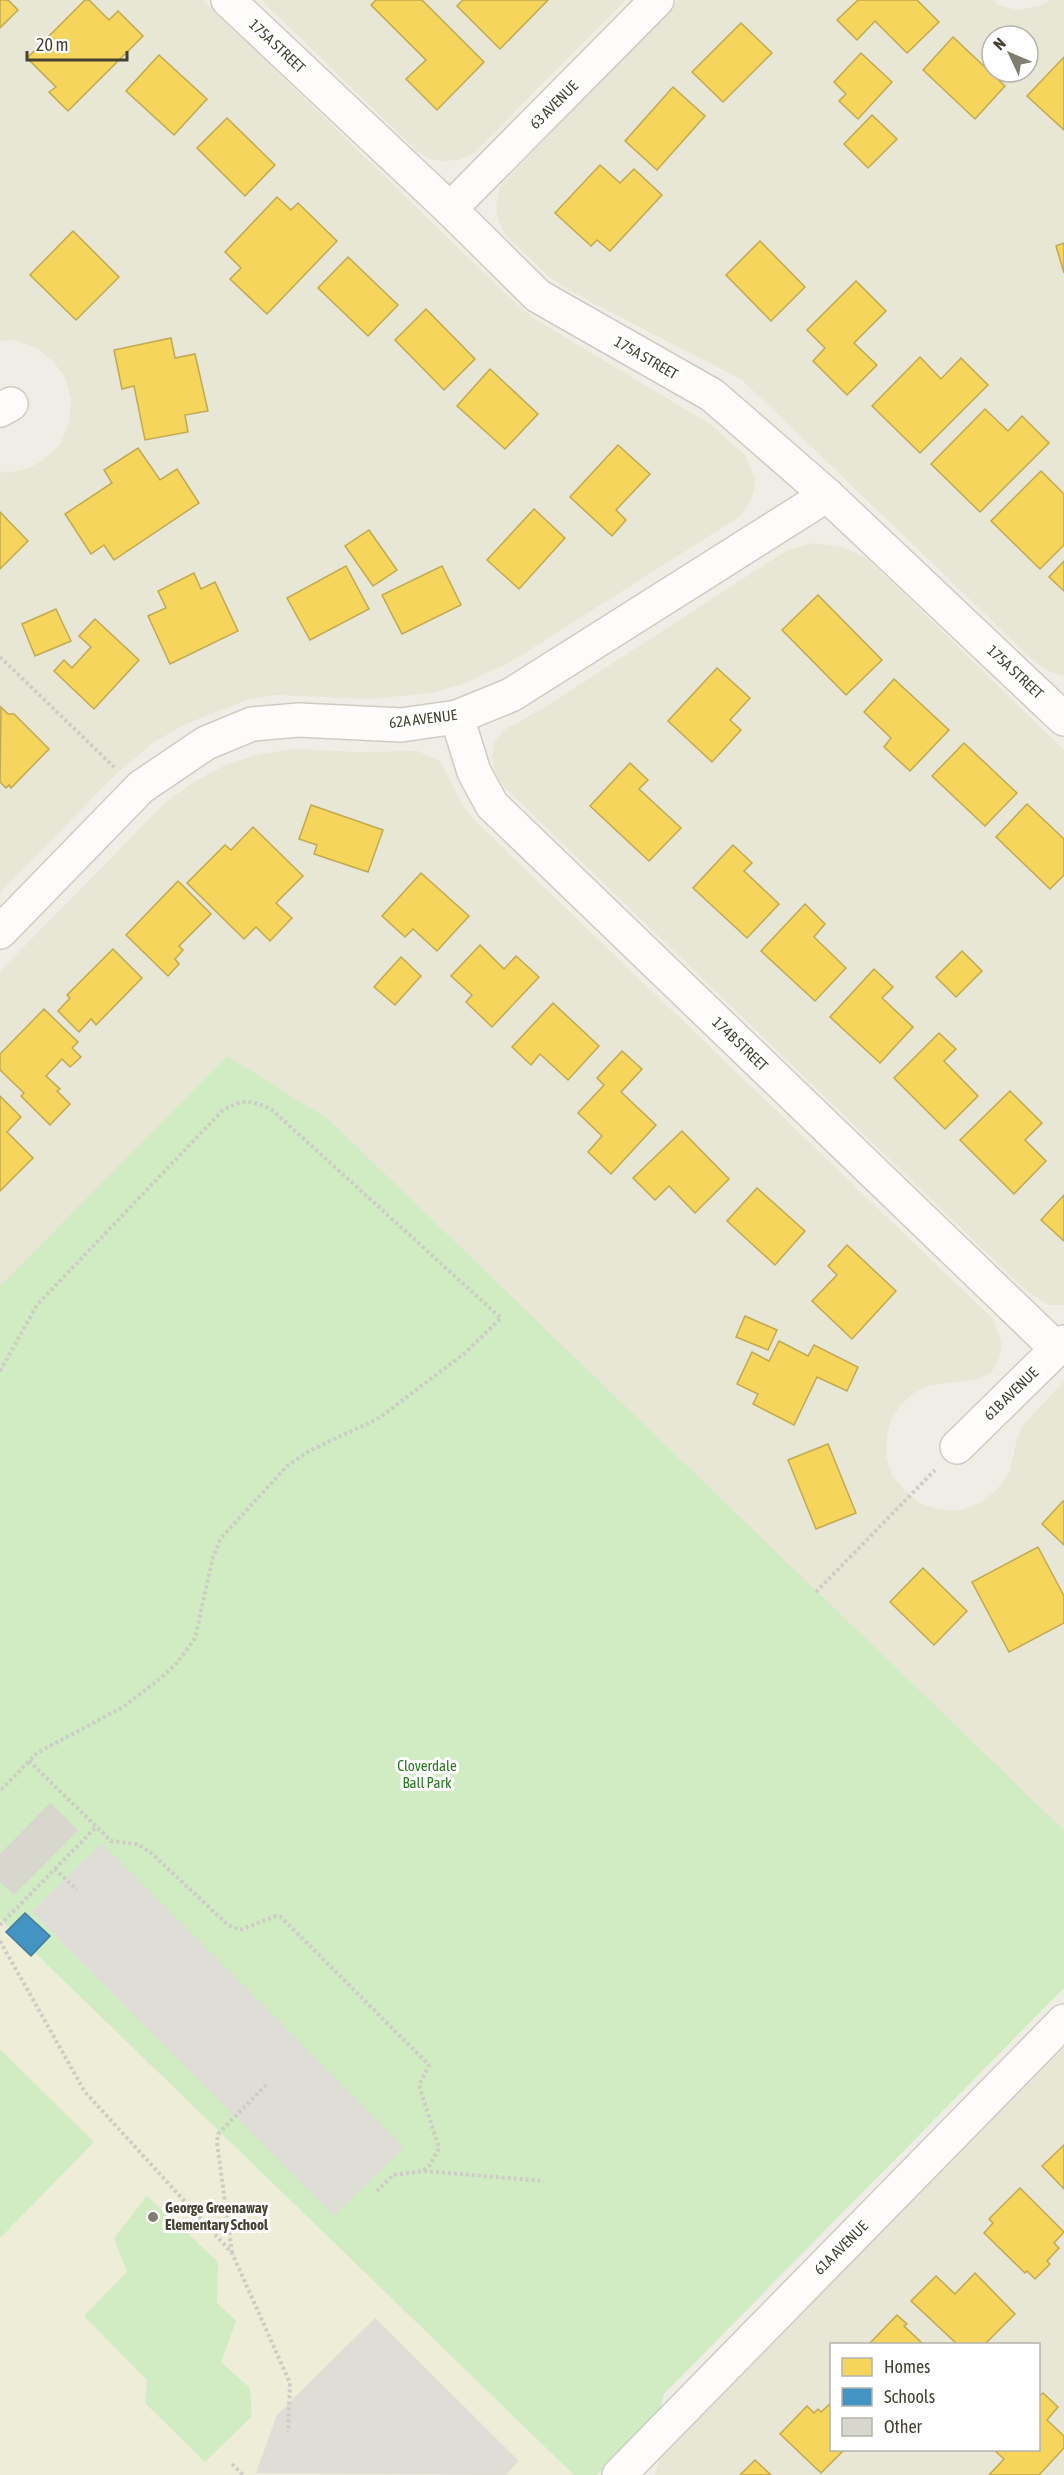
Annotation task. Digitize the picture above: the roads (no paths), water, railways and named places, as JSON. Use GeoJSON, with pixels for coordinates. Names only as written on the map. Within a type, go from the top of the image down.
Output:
{"type":"FeatureCollection","features":[{"type":"Feature","properties":{"kind":"street","name":"175A STREET"},"geometry":{"type":"LineString","coordinates":[[228,0],[450,209],[538,296],[712,395],[827,495],[1064,719]]}},
{"type":"Feature","properties":{"kind":"street","name":"63 AVENUE"},"geometry":{"type":"LineString","coordinates":[[450,209],[657,0]]}},
{"type":"Feature","properties":{"kind":"street","name":"62A AVENUE"},"geometry":{"type":"LineString","coordinates":[[0,932],[141,786],[206,743],[252,724],[298,720],[401,725],[457,717],[511,694],[827,495]]}},
{"type":"Feature","properties":{"kind":"street","name":"174B STREET"},"geometry":{"type":"LineString","coordinates":[[457,717],[474,772],[492,806],[1061,1346]]}},
{"type":"Feature","properties":{"kind":"street","name":"61B AVENUE"},"geometry":{"type":"LineString","coordinates":[[957,1447],[1061,1346]]}},
{"type":"Feature","properties":{"kind":"street","name":"61A AVENUE"},"geometry":{"type":"LineString","coordinates":[[618,2475],[1064,2021]]}},
{"type":"Feature","properties":{"kind":"place","name":"George Greenaway Elementary School"},"geometry":{"type":"Point","coordinates":[153,2217]}},
{"type":"Feature","properties":{"kind":"park label","name":"Cloverdale Ball Park"},"geometry":{"type":"Point","coordinates":[427,1774]}}]}
